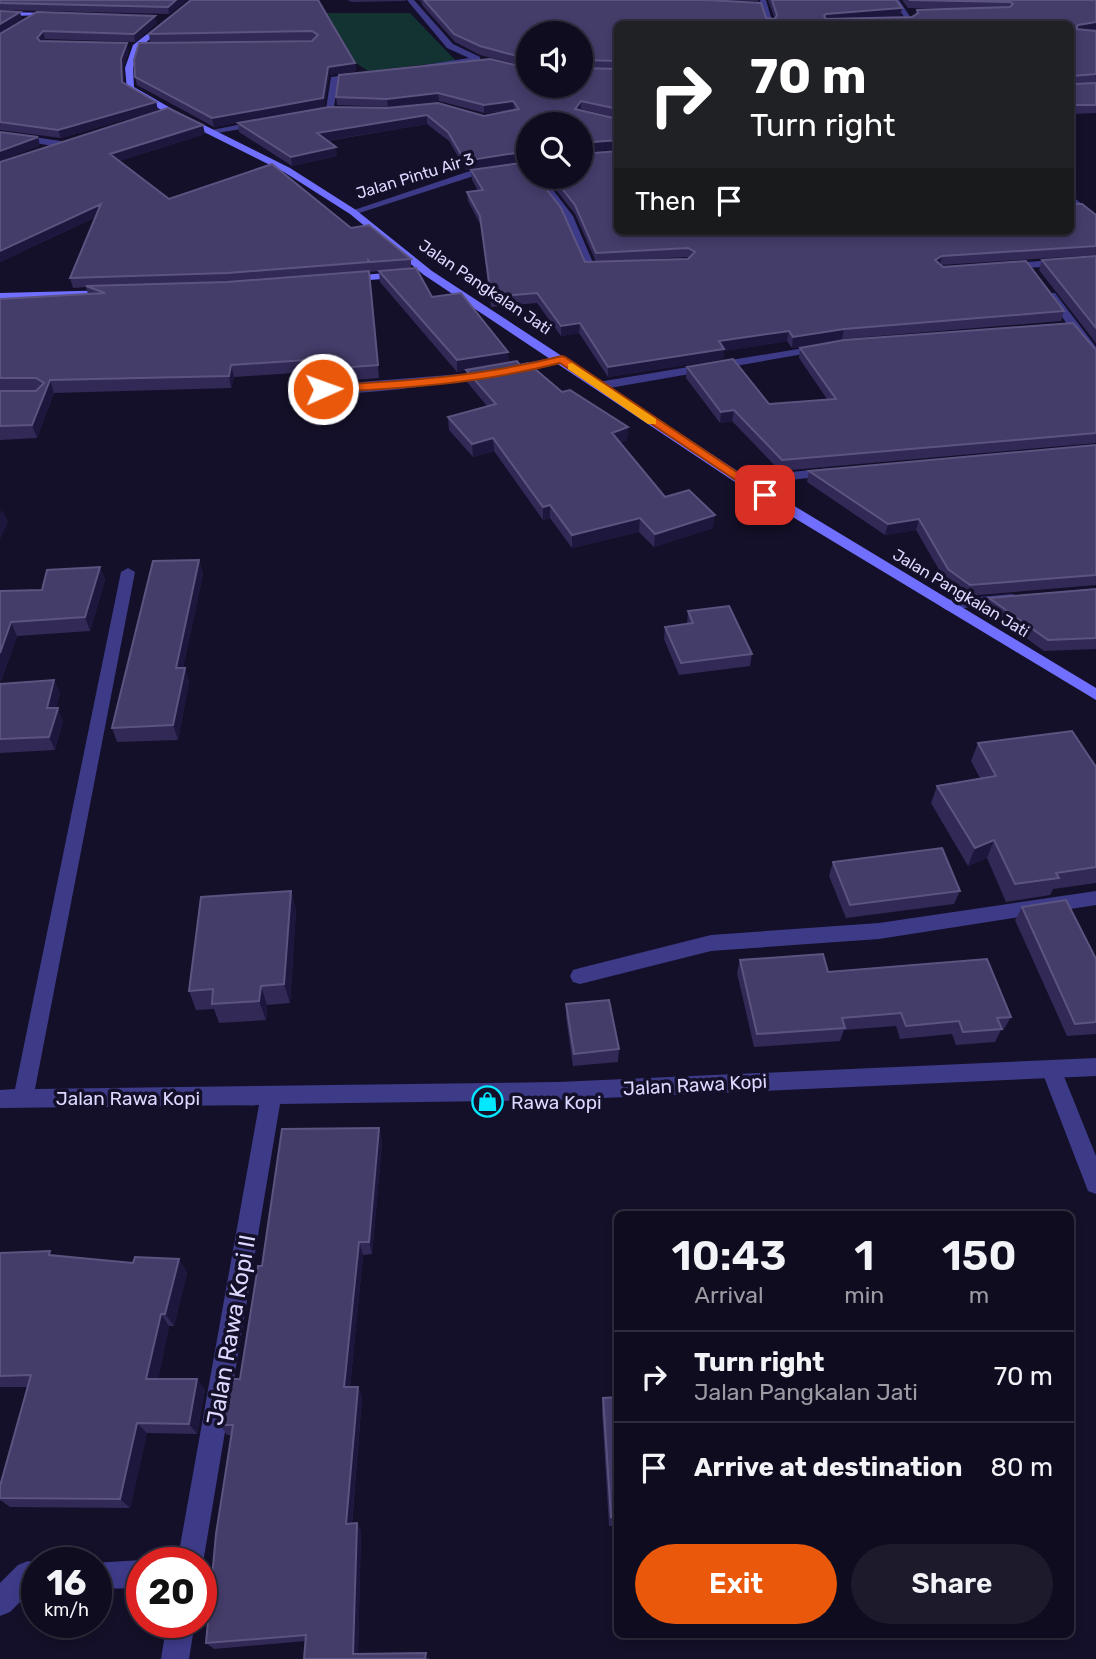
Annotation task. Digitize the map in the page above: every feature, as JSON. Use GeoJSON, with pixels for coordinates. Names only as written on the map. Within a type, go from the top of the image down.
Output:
{"type":"FeatureCollection","features":[{"type":"Feature","properties":{"kind":"main road"},"geometry":{"type":"LineString","coordinates":[[133,47],[195,0]]}},
{"type":"Feature","properties":{"kind":"main road"},"geometry":{"type":"LineString","coordinates":[[0,14],[66,15]]}},
{"type":"Feature","properties":{"kind":"main road"},"geometry":{"type":"LineString","coordinates":[[159,19],[173,19]]}},
{"type":"Feature","properties":{"kind":"main road","name":"Jalan Pangkalan Jati"},"geometry":{"type":"LineString","coordinates":[[133,47],[129,68],[130,88],[171,112],[287,170],[353,212],[428,273],[743,481],[1096,695]]}},
{"type":"Feature","properties":{"kind":"main road"},"geometry":{"type":"LineString","coordinates":[[335,280],[428,273]]}},
{"type":"Feature","properties":{"kind":"main road"},"geometry":{"type":"LineString","coordinates":[[0,296],[128,292]]}},
{"type":"Feature","properties":{"kind":"street"},"geometry":{"type":"LineString","coordinates":[[410,0],[450,46],[488,62]]}},
{"type":"Feature","properties":{"kind":"street"},"geometry":{"type":"LineString","coordinates":[[895,0],[916,21]]}},
{"type":"Feature","properties":{"kind":"street"},"geometry":{"type":"LineString","coordinates":[[753,6],[764,3],[769,21]]}},
{"type":"Feature","properties":{"kind":"street"},"geometry":{"type":"LineString","coordinates":[[19,26],[39,14]]}},
{"type":"Feature","properties":{"kind":"street"},"geometry":{"type":"LineString","coordinates":[[891,21],[909,15]]}},
{"type":"Feature","properties":{"kind":"street"},"geometry":{"type":"LineString","coordinates":[[133,47],[149,47]]}},
{"type":"Feature","properties":{"kind":"street"},"geometry":{"type":"LineString","coordinates":[[416,68],[476,59]]}},
{"type":"Feature","properties":{"kind":"street"},"geometry":{"type":"LineString","coordinates":[[330,111],[334,79],[375,74]]}},
{"type":"Feature","properties":{"kind":"street"},"geometry":{"type":"LineString","coordinates":[[303,116],[340,111]]}},
{"type":"Feature","properties":{"kind":"street"},"geometry":{"type":"LineString","coordinates":[[159,116],[171,112]]}},
{"type":"Feature","properties":{"kind":"street"},"geometry":{"type":"LineString","coordinates":[[211,131],[277,120]]}},
{"type":"Feature","properties":{"kind":"street"},"geometry":{"type":"LineString","coordinates":[[0,135],[66,142],[38,153]]}},
{"type":"Feature","properties":{"kind":"street","name":"Jalan Pintu Air 3"},"geometry":{"type":"LineString","coordinates":[[353,212],[476,172],[516,166]]}},
{"type":"Feature","properties":{"kind":"street"},"geometry":{"type":"LineString","coordinates":[[547,189],[568,216],[590,268],[617,266]]}},
{"type":"Feature","properties":{"kind":"street"},"geometry":{"type":"LineString","coordinates":[[1074,201],[1096,221]]}},
{"type":"Feature","properties":{"kind":"street"},"geometry":{"type":"LineString","coordinates":[[1013,266],[1096,260]]}},
{"type":"Feature","properties":{"kind":"street"},"geometry":{"type":"LineString","coordinates":[[1027,265],[1035,275]]}},
{"type":"Feature","properties":{"kind":"street"},"geometry":{"type":"LineString","coordinates":[[1043,285],[1068,326],[1096,355]]}},
{"type":"Feature","properties":{"kind":"street"},"geometry":{"type":"LineString","coordinates":[[598,386],[829,347]]}},
{"type":"Feature","properties":{"kind":"street"},"geometry":{"type":"LineString","coordinates":[[323,389],[415,385],[526,369],[562,359]]}},
{"type":"Feature","properties":{"kind":"street"},"geometry":{"type":"LineString","coordinates":[[743,481],[847,470]]}},
{"type":"Feature","properties":{"kind":"street"},"geometry":{"type":"LineString","coordinates":[[23,1099],[128,572]]}},
{"type":"Feature","properties":{"kind":"street"},"geometry":{"type":"LineString","coordinates":[[946,605],[1024,598]]}},
{"type":"Feature","properties":{"kind":"street"},"geometry":{"type":"LineString","coordinates":[[580,976],[711,943],[879,931],[1096,898]]}},
{"type":"Feature","properties":{"kind":"street","name":"Jalan Rawa Kopi"},"geometry":{"type":"LineString","coordinates":[[0,1099],[558,1091],[1096,1067]]}},
{"type":"Feature","properties":{"kind":"street"},"geometry":{"type":"LineString","coordinates":[[1051,1069],[1096,1184]]}},
{"type":"Feature","properties":{"kind":"street","name":"Jalan Rawa Kopi II"},"geometry":{"type":"LineString","coordinates":[[193,1547],[271,1097]]}},
{"type":"Feature","properties":{"kind":"street"},"geometry":{"type":"LineString","coordinates":[[0,1602],[21,1582]]}},
{"type":"Feature","properties":{"kind":"street"},"geometry":{"type":"LineString","coordinates":[[175,1659],[178,1638]]}},
{"type":"Feature","properties":{"kind":"green space"},"geometry":{"type":"Polygon","coordinates":[[[310,13],[410,13],[456,61],[368,71],[332,47],[310,13]]]}},
{"type":"Feature","properties":{"kind":"building"},"geometry":{"type":"Polygon","coordinates":[[[0,0],[176,0],[168,7],[0,3],[0,0]]]}},
{"type":"Feature","properties":{"kind":"building"},"geometry":{"type":"Polygon","coordinates":[[[191,0],[318,0],[355,63],[328,67],[323,98],[212,118],[135,77],[134,60],[139,43],[312,41],[318,35],[312,31],[149,34],[191,0]]]}},
{"type":"Feature","properties":{"kind":"building"},"geometry":{"type":"Polygon","coordinates":[[[424,0],[708,0],[761,3],[766,18],[775,19],[777,15],[772,0],[896,0],[902,8],[826,14],[826,19],[912,17],[918,13],[917,10],[1010,7],[1013,4],[909,0],[1096,0],[1096,22],[1078,25],[1076,29],[1096,31],[1096,74],[1074,76],[1074,21],[614,21],[614,61],[593,60],[593,21],[516,21],[516,56],[480,46],[454,34],[424,0]]]}},
{"type":"Feature","properties":{"kind":"building"},"geometry":{"type":"Polygon","coordinates":[[[0,11],[20,12],[0,24],[0,11]]]}},
{"type":"Feature","properties":{"kind":"building"},"geometry":{"type":"Polygon","coordinates":[[[37,12],[155,16],[134,34],[43,31],[37,38],[40,41],[127,43],[121,59],[122,82],[156,102],[58,130],[0,122],[0,34],[37,12]]]}},
{"type":"Feature","properties":{"kind":"building"},"geometry":{"type":"Polygon","coordinates":[[[490,59],[516,65],[516,98],[593,98],[593,68],[614,69],[614,108],[581,101],[575,109],[588,112],[516,112],[516,153],[465,161],[448,132],[427,115],[317,133],[336,147],[291,157],[238,123],[329,107],[387,108],[438,103],[484,116],[519,109],[513,101],[484,105],[438,93],[387,99],[336,97],[339,75],[490,59]]]}},
{"type":"Feature","properties":{"kind":"building"},"geometry":{"type":"Polygon","coordinates":[[[1096,83],[1096,105],[1074,105],[1074,84],[1096,83]]]}},
{"type":"Feature","properties":{"kind":"building"},"geometry":{"type":"Polygon","coordinates":[[[168,108],[203,125],[110,154],[169,199],[272,164],[351,228],[369,225],[411,259],[368,260],[227,273],[70,278],[101,204],[0,251],[0,162],[168,108]]]}},
{"type":"Feature","properties":{"kind":"building"},"geometry":{"type":"Polygon","coordinates":[[[593,113],[614,118],[614,140],[593,142],[593,113]]]}},
{"type":"Feature","properties":{"kind":"building"},"geometry":{"type":"Polygon","coordinates":[[[0,132],[38,137],[0,151],[0,132]]]}},
{"type":"Feature","properties":{"kind":"building"},"geometry":{"type":"Polygon","coordinates":[[[614,151],[614,235],[1074,235],[1074,204],[1082,204],[1096,215],[1096,246],[942,256],[935,260],[943,267],[1026,261],[1064,311],[844,329],[793,337],[789,331],[719,341],[724,349],[608,367],[580,323],[561,326],[537,293],[491,297],[480,216],[467,192],[483,190],[471,170],[516,164],[516,189],[546,189],[561,208],[585,262],[688,259],[695,252],[688,248],[596,253],[575,205],[562,189],[593,189],[593,153],[614,151]]]}},
{"type":"Feature","properties":{"kind":"building"},"geometry":{"type":"Polygon","coordinates":[[[1096,256],[1096,328],[1042,260],[1096,256]]]}},
{"type":"Feature","properties":{"kind":"building"},"geometry":{"type":"Polygon","coordinates":[[[416,268],[432,297],[461,293],[508,352],[457,360],[379,271],[416,268]]]}},
{"type":"Feature","properties":{"kind":"building"},"geometry":{"type":"Polygon","coordinates":[[[369,271],[378,365],[338,368],[337,358],[231,365],[229,376],[50,380],[32,425],[0,426],[0,391],[36,391],[44,383],[36,378],[0,378],[0,299],[105,293],[86,286],[227,282],[369,271]]]}},
{"type":"Feature","properties":{"kind":"building"},"geometry":{"type":"Polygon","coordinates":[[[1073,323],[1096,349],[1096,433],[782,460],[734,410],[721,412],[687,367],[733,359],[769,404],[836,399],[800,348],[844,340],[1073,323]]]}},
{"type":"Feature","properties":{"kind":"building"},"geometry":{"type":"Polygon","coordinates":[[[517,361],[520,365],[528,363],[562,392],[570,390],[628,427],[612,433],[665,497],[689,490],[715,515],[655,534],[640,518],[572,535],[550,505],[543,507],[493,438],[472,444],[448,417],[496,404],[466,370],[517,361]]]}},
{"type":"Feature","properties":{"kind":"building"},"geometry":{"type":"Polygon","coordinates":[[[1096,445],[1096,575],[970,585],[948,569],[919,519],[888,524],[809,471],[1096,445]]]}},
{"type":"Feature","properties":{"kind":"building"},"geometry":{"type":"Polygon","coordinates":[[[199,560],[176,668],[185,668],[173,725],[112,728],[153,561],[199,560]]]}},
{"type":"Feature","properties":{"kind":"building"},"geometry":{"type":"Polygon","coordinates":[[[100,567],[85,617],[11,622],[0,653],[0,591],[42,590],[47,570],[100,567]]]}},
{"type":"Feature","properties":{"kind":"building"},"geometry":{"type":"Polygon","coordinates":[[[1096,589],[1096,638],[1048,640],[989,598],[1096,589]]]}},
{"type":"Feature","properties":{"kind":"building"},"geometry":{"type":"Polygon","coordinates":[[[729,606],[752,654],[681,663],[665,627],[693,623],[688,611],[729,606]]]}},
{"type":"Feature","properties":{"kind":"building"},"geometry":{"type":"Polygon","coordinates":[[[54,680],[47,708],[58,708],[49,737],[0,739],[0,684],[54,680]]]}},
{"type":"Feature","properties":{"kind":"building"},"geometry":{"type":"Polygon","coordinates":[[[1072,731],[1096,767],[1096,867],[1056,873],[1059,878],[1015,884],[994,840],[975,848],[937,786],[996,776],[978,743],[1072,731]]]}},
{"type":"Feature","properties":{"kind":"building"},"geometry":{"type":"Polygon","coordinates":[[[942,848],[960,891],[850,905],[833,862],[942,848]]]}},
{"type":"Feature","properties":{"kind":"building"},"geometry":{"type":"Polygon","coordinates":[[[291,891],[284,984],[261,986],[259,1001],[212,1004],[213,989],[189,991],[201,897],[291,891]]]}},
{"type":"Feature","properties":{"kind":"building"},"geometry":{"type":"Polygon","coordinates":[[[1066,900],[1096,959],[1096,1022],[1075,1024],[1022,907],[1066,900]]]}},
{"type":"Feature","properties":{"kind":"building"},"geometry":{"type":"Polygon","coordinates":[[[823,954],[828,972],[987,959],[1011,1017],[997,1018],[1002,1029],[963,1032],[959,1021],[906,1026],[901,1013],[842,1018],[845,1028],[757,1034],[740,960],[823,954]]]}},
{"type":"Feature","properties":{"kind":"building"},"geometry":{"type":"Polygon","coordinates":[[[609,1000],[619,1049],[574,1054],[566,1004],[609,1000]]]}},
{"type":"Feature","properties":{"kind":"building"},"geometry":{"type":"Polygon","coordinates":[[[379,1128],[369,1242],[359,1242],[344,1387],[358,1387],[346,1524],[357,1523],[353,1654],[426,1653],[425,1659],[304,1659],[306,1635],[206,1643],[206,1638],[217,1638],[217,1547],[215,1547],[233,1425],[220,1425],[227,1379],[240,1379],[258,1266],[262,1266],[282,1129],[379,1128]]]}},
{"type":"Feature","properties":{"kind":"building"},"geometry":{"type":"Polygon","coordinates":[[[50,1251],[49,1255],[133,1263],[135,1257],[179,1259],[165,1314],[161,1314],[146,1379],[197,1379],[189,1424],[137,1423],[120,1499],[0,1498],[0,1486],[31,1375],[0,1376],[0,1253],[50,1251]]]}},
{"type":"Feature","properties":{"kind":"building"},"geometry":{"type":"Polygon","coordinates":[[[614,1397],[614,1517],[611,1517],[603,1398],[614,1397]]]}},
{"type":"Feature","properties":{"kind":"slow traffic"},"geometry":{"type":"LineString","coordinates":[[572,366],[652,421]]}},
{"type":"Feature","properties":{"kind":"place","name":"Rawa Kopi"},"geometry":{"type":"Point","coordinates":[488,1102]}},
{"type":"Feature","properties":{"kind":"route"},"geometry":{"type":"LineString","coordinates":[[323,389],[415,385],[526,369],[562,359],[598,386],[765,495]]}}]}
